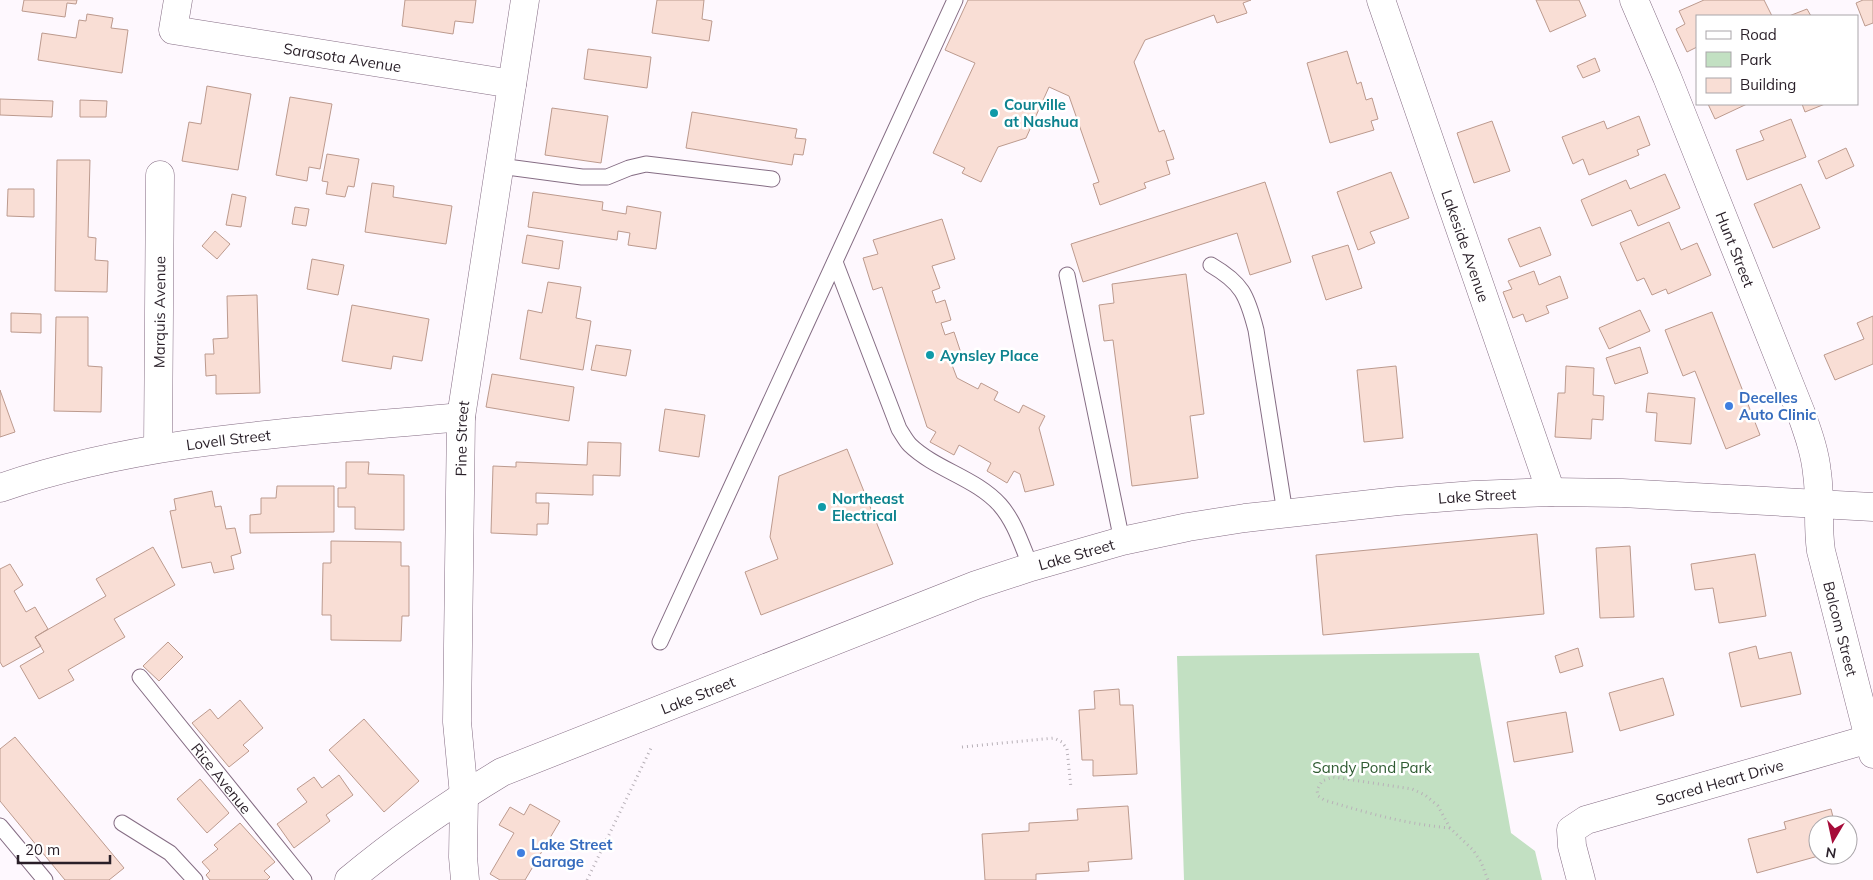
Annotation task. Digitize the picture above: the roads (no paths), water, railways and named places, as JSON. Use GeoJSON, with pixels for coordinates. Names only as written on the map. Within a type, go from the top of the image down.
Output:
{"type":"FeatureCollection","features":[{"type":"Feature","properties":{"kind":"street","name":"Sarasota Avenue"},"geometry":{"type":"LineString","coordinates":[[178,0],[173,30],[512,84]]}},
{"type":"Feature","properties":{"kind":"street","name":"Pine Street"},"geometry":{"type":"LineString","coordinates":[[465,880],[463,857],[464,795],[457,722],[461,417],[526,0]]}},
{"type":"Feature","properties":{"kind":"street","name":"Lakeside Avenue"},"geometry":{"type":"LineString","coordinates":[[1381,0],[1551,492]]}},
{"type":"Feature","properties":{"kind":"street","name":"Hunt Street"},"geometry":{"type":"LineString","coordinates":[[1634,0],[1667,77],[1802,413],[1818,474],[1819,503]]}},
{"type":"Feature","properties":{"kind":"street","name":"Marquis Avenue"},"geometry":{"type":"LineString","coordinates":[[158,448],[160,175]]}},
{"type":"Feature","properties":{"kind":"street","name":"Lovell Street"},"geometry":{"type":"LineString","coordinates":[[0,488],[43,474],[158,448],[226,439],[461,417]]}},
{"type":"Feature","properties":{"kind":"street","name":"Lake Street"},"geometry":{"type":"LineString","coordinates":[[349,880],[386,850],[464,795],[502,772],[929,603],[1031,567],[1122,541],[1188,527],[1285,512],[1474,494],[1622,493],[1873,507]]}},
{"type":"Feature","properties":{"kind":"street","name":"Balcom Street"},"geometry":{"type":"LineString","coordinates":[[1819,503],[1818,534],[1821,551],[1871,746]]}},
{"type":"Feature","properties":{"kind":"street","name":"Sacred Heart Drive"},"geometry":{"type":"LineString","coordinates":[[1581,880],[1572,846],[1571,830],[1586,820],[1871,746]]}},
{"type":"Feature","properties":{"kind":"lane"},"geometry":{"type":"LineString","coordinates":[[660,642],[956,0]]}},
{"type":"Feature","properties":{"kind":"lane"},"geometry":{"type":"LineString","coordinates":[[500,166],[582,177],[607,177],[629,168],[646,164],[772,179]]}},
{"type":"Feature","properties":{"kind":"lane"},"geometry":{"type":"LineString","coordinates":[[835,262],[899,430],[909,444],[922,454],[979,488],[999,504],[1010,518],[1031,567]]}},
{"type":"Feature","properties":{"kind":"lane"},"geometry":{"type":"LineString","coordinates":[[1211,265],[1229,276],[1241,288],[1250,306],[1256,330],[1285,512]]}},
{"type":"Feature","properties":{"kind":"lane"},"geometry":{"type":"LineString","coordinates":[[1068,275],[1122,541]]}},
{"type":"Feature","properties":{"kind":"lane","name":"Rice Avenue"},"geometry":{"type":"LineString","coordinates":[[140,677],[304,880]]}},
{"type":"Feature","properties":{"kind":"lane"},"geometry":{"type":"LineString","coordinates":[[122,823],[170,853],[195,880]]}},
{"type":"Feature","properties":{"kind":"lane"},"geometry":{"type":"LineString","coordinates":[[0,826],[45,880]]}},
{"type":"Feature","properties":{"kind":"place","name":"Courville at Nashua"},"geometry":{"type":"Point","coordinates":[994,113]}},
{"type":"Feature","properties":{"kind":"place","name":"Aynsley Place"},"geometry":{"type":"Point","coordinates":[930,355]}},
{"type":"Feature","properties":{"kind":"place","name":"Decelles Auto Clinic"},"geometry":{"type":"Point","coordinates":[1729,406]}},
{"type":"Feature","properties":{"kind":"place","name":"Northeast Electrical"},"geometry":{"type":"Point","coordinates":[822,507]}},
{"type":"Feature","properties":{"kind":"place","name":"Lake Street Garage"},"geometry":{"type":"Point","coordinates":[521,853]}},
{"type":"Feature","properties":{"kind":"park label","name":"Sandy Pond Park"},"geometry":{"type":"Point","coordinates":[1372,767]}}]}
